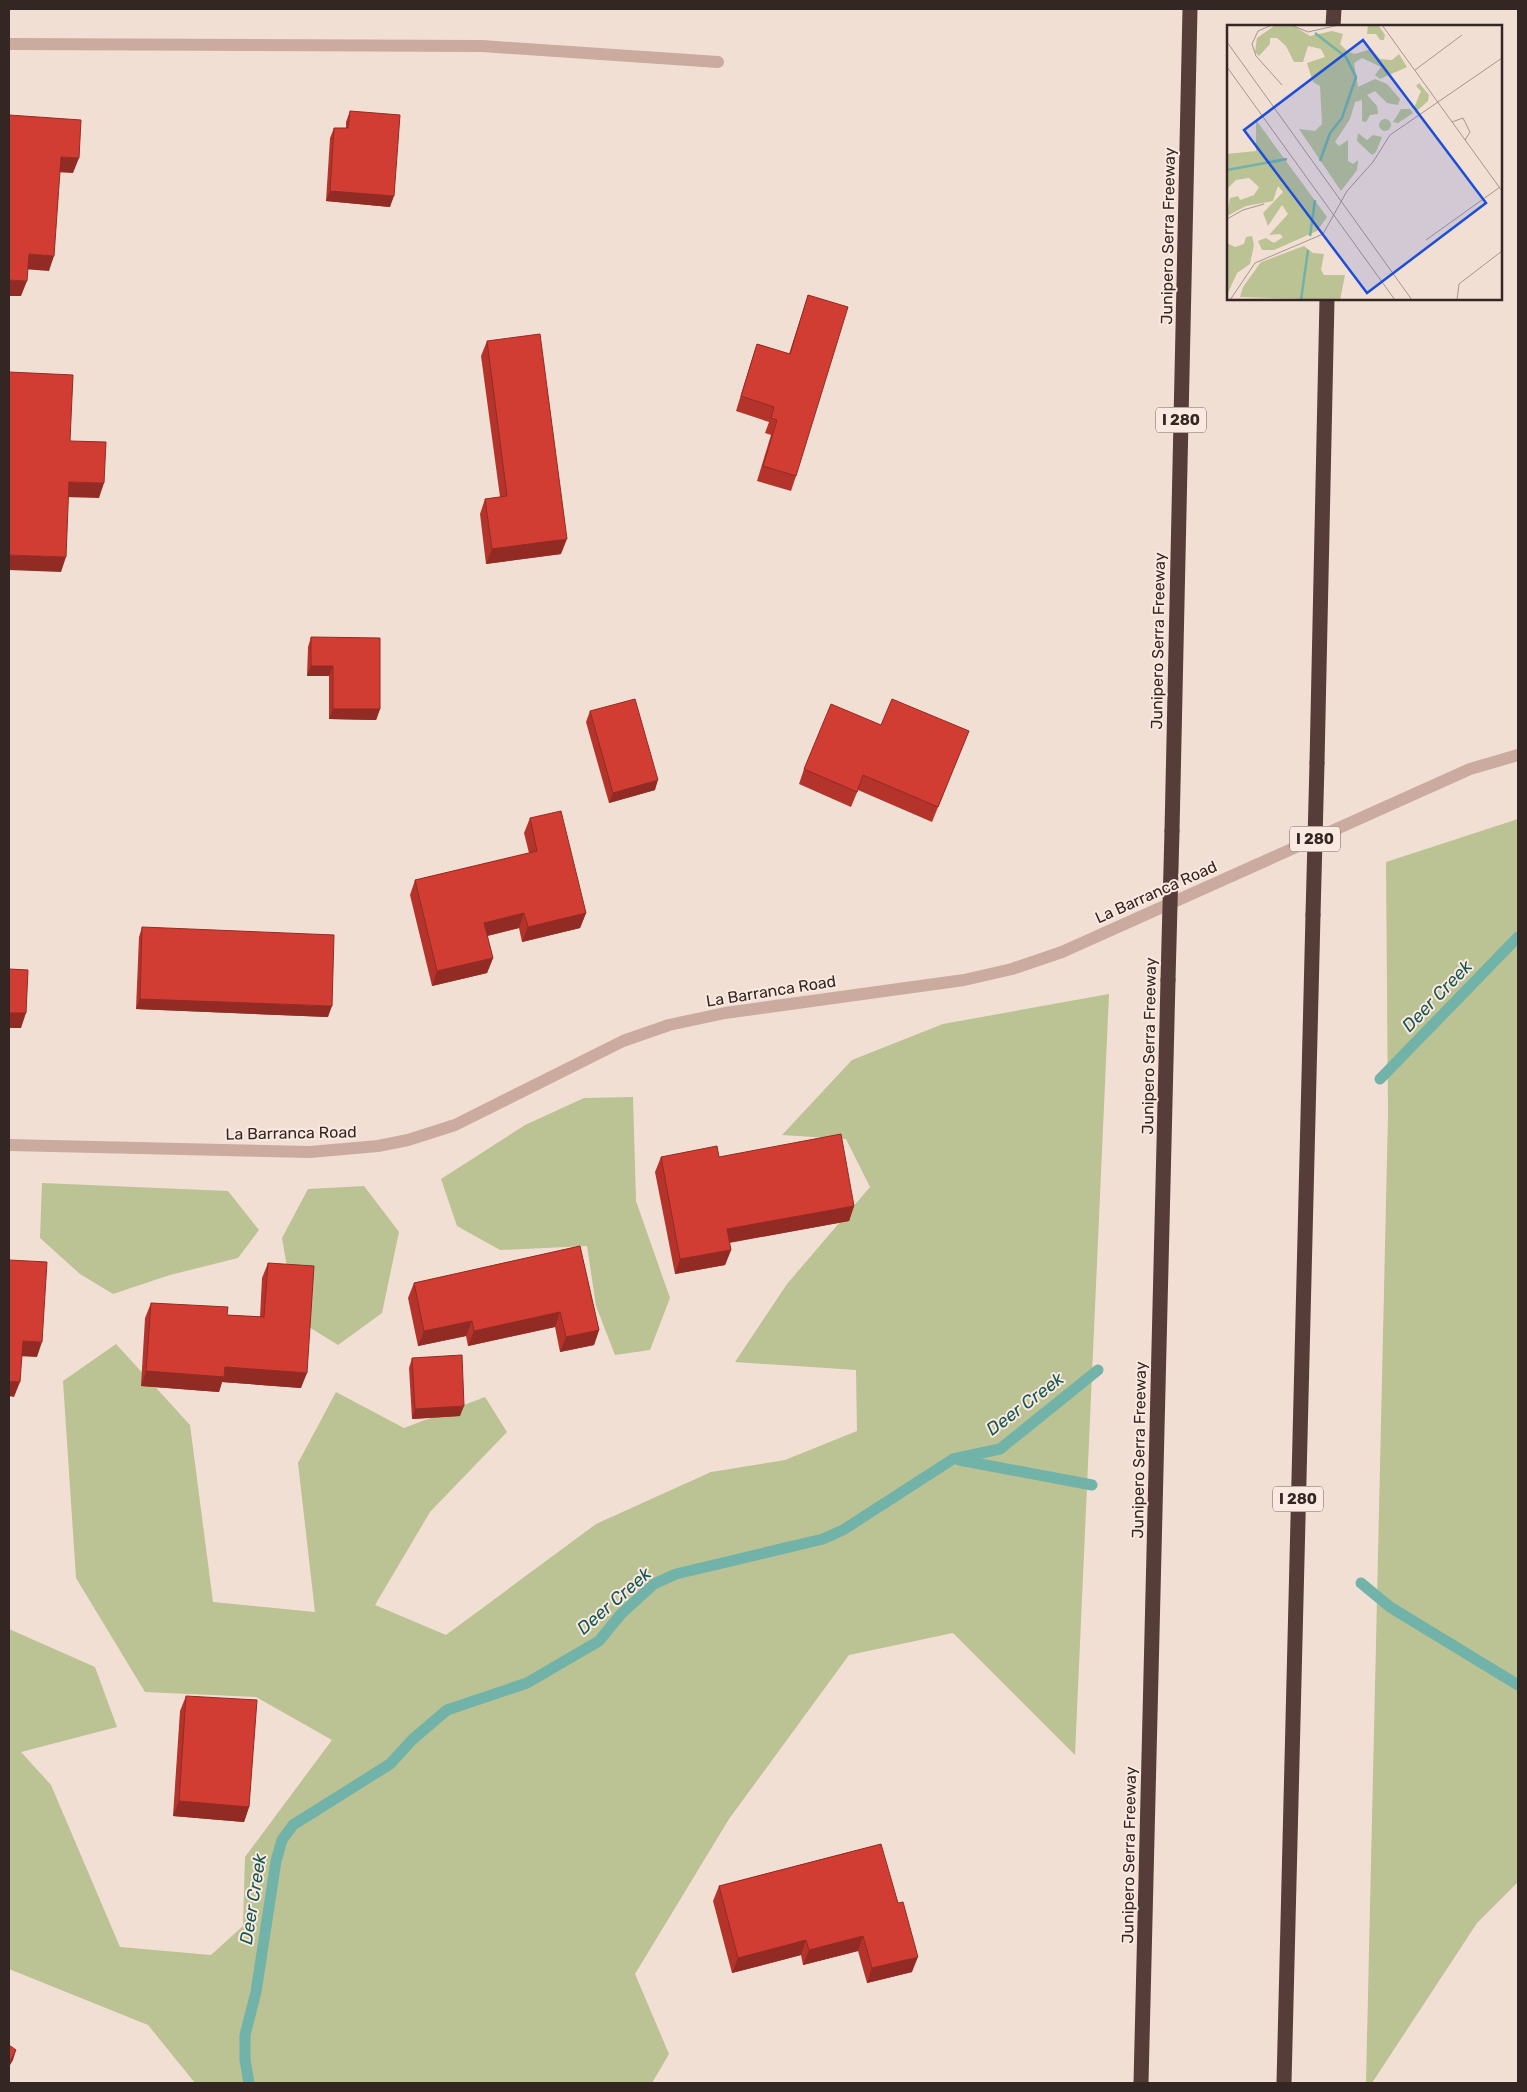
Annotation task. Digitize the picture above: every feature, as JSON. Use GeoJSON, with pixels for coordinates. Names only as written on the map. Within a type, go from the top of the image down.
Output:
{"type":"FeatureCollection","features":[{"type":"Feature","properties":{"kind":"highway","name":"Junipero Serra Freeway"},"geometry":{"type":"LineString","coordinates":[[1141,2083],[1190,9]]}},
{"type":"Feature","properties":{"kind":"highway"},"geometry":{"type":"LineString","coordinates":[[1333,25],[1334,9]]}},
{"type":"Feature","properties":{"kind":"highway","name":"I 280"},"geometry":{"type":"LineString","coordinates":[[1284,2083],[1327,300]]}},
{"type":"Feature","properties":{"kind":"street"},"geometry":{"type":"LineString","coordinates":[[9,44],[482,46],[718,62]]}},
{"type":"Feature","properties":{"kind":"street","name":"La Barranca Road"},"geometry":{"type":"LineString","coordinates":[[9,1145],[310,1152],[364,1148],[408,1140],[455,1125],[624,1041],[669,1025],[724,1014],[964,980],[1012,969],[1054,955],[1470,769],[1518,755]]}},
{"type":"Feature","properties":{"kind":"green space"},"geometry":{"type":"Polygon","coordinates":[[[1518,819],[1518,1882],[1477,1923],[1372,2083],[1366,2083],[1388,1114],[1386,862],[1518,819]]]}},
{"type":"Feature","properties":{"kind":"green space"},"geometry":{"type":"Polygon","coordinates":[[[1109,994],[1075,1755],[953,1633],[849,1655],[729,1819],[635,1974],[669,2054],[652,2083],[195,2083],[148,2025],[9,1969],[9,1629],[95,1667],[117,1727],[21,1752],[51,1785],[120,1947],[211,1955],[243,1926],[245,1857],[332,1740],[256,1697],[145,1692],[76,1578],[63,1381],[116,1344],[190,1425],[213,1602],[315,1612],[298,1463],[336,1392],[404,1428],[485,1397],[507,1432],[430,1512],[375,1605],[446,1635],[596,1524],[711,1472],[785,1460],[857,1431],[856,1370],[735,1362],[787,1284],[870,1187],[846,1139],[782,1135],[852,1060],[943,1024],[1109,994]]]}},
{"type":"Feature","properties":{"kind":"green space"},"geometry":{"type":"Polygon","coordinates":[[[633,1097],[636,1201],[670,1298],[650,1350],[615,1355],[596,1306],[587,1246],[500,1250],[457,1226],[441,1179],[525,1125],[584,1098],[633,1097]]]}},
{"type":"Feature","properties":{"kind":"green space"},"geometry":{"type":"Polygon","coordinates":[[[42,1183],[228,1191],[259,1230],[238,1258],[170,1275],[113,1294],[80,1274],[40,1238],[42,1183]]]}},
{"type":"Feature","properties":{"kind":"green space"},"geometry":{"type":"Polygon","coordinates":[[[364,1186],[399,1232],[382,1313],[338,1345],[296,1319],[282,1238],[308,1189],[364,1186]]]}},
{"type":"Feature","properties":{"kind":"building"},"geometry":{"type":"Polygon","coordinates":[[[350,111],[400,115],[394,196],[330,191],[334,128],[348,128],[350,111]]]}},
{"type":"Feature","properties":{"kind":"building"},"geometry":{"type":"Polygon","coordinates":[[[9,115],[81,120],[79,158],[61,157],[54,256],[29,254],[27,281],[9,280],[9,115]]]}},
{"type":"Feature","properties":{"kind":"building"},"geometry":{"type":"Polygon","coordinates":[[[808,295],[848,307],[796,476],[763,466],[777,420],[771,418],[774,407],[741,396],[757,344],[790,354],[808,295]]]}},
{"type":"Feature","properties":{"kind":"building"},"geometry":{"type":"Polygon","coordinates":[[[540,334],[567,539],[492,549],[485,499],[507,496],[487,341],[540,334]]]}},
{"type":"Feature","properties":{"kind":"building"},"geometry":{"type":"Polygon","coordinates":[[[9,372],[73,375],[70,441],[106,442],[104,483],[69,482],[66,557],[9,555],[9,372]]]}},
{"type":"Feature","properties":{"kind":"building"},"geometry":{"type":"Polygon","coordinates":[[[311,637],[380,638],[380,709],[333,709],[333,666],[311,666],[311,637]]]}},
{"type":"Feature","properties":{"kind":"building"},"geometry":{"type":"Polygon","coordinates":[[[635,699],[658,780],[613,793],[590,711],[635,699]]]}},
{"type":"Feature","properties":{"kind":"building"},"geometry":{"type":"Polygon","coordinates":[[[892,699],[969,731],[938,807],[863,775],[857,792],[804,769],[831,704],[881,725],[892,699]]]}},
{"type":"Feature","properties":{"kind":"building"},"geometry":{"type":"Polygon","coordinates":[[[561,811],[586,913],[528,927],[524,913],[484,923],[493,958],[437,971],[415,880],[537,851],[530,818],[561,811]]]}},
{"type":"Feature","properties":{"kind":"building"},"geometry":{"type":"Polygon","coordinates":[[[142,927],[334,935],[332,1006],[140,999],[142,927]]]}},
{"type":"Feature","properties":{"kind":"building"},"geometry":{"type":"Polygon","coordinates":[[[9,969],[28,970],[26,1013],[9,1013],[9,969]]]}},
{"type":"Feature","properties":{"kind":"building"},"geometry":{"type":"Polygon","coordinates":[[[841,1134],[854,1206],[727,1229],[731,1250],[680,1259],[661,1157],[717,1146],[719,1157],[841,1134]]]}},
{"type":"Feature","properties":{"kind":"building"},"geometry":{"type":"Polygon","coordinates":[[[580,1246],[599,1330],[566,1337],[560,1312],[474,1331],[472,1321],[424,1331],[414,1283],[580,1246]]]}},
{"type":"Feature","properties":{"kind":"building"},"geometry":{"type":"Polygon","coordinates":[[[9,1260],[47,1262],[42,1342],[23,1341],[20,1382],[9,1381],[9,1260]]]}},
{"type":"Feature","properties":{"kind":"building"},"geometry":{"type":"Polygon","coordinates":[[[268,1263],[314,1266],[307,1373],[225,1367],[224,1377],[146,1371],[151,1303],[228,1307],[227,1315],[264,1317],[268,1263]]]}},
{"type":"Feature","properties":{"kind":"building"},"geometry":{"type":"Polygon","coordinates":[[[462,1355],[464,1406],[415,1409],[412,1358],[462,1355]]]}},
{"type":"Feature","properties":{"kind":"building"},"geometry":{"type":"Polygon","coordinates":[[[186,1696],[257,1700],[249,1807],[179,1801],[186,1696]]]}},
{"type":"Feature","properties":{"kind":"building"},"geometry":{"type":"Polygon","coordinates":[[[881,1844],[898,1903],[903,1902],[918,1957],[872,1968],[863,1936],[809,1950],[806,1940],[738,1958],[719,1886],[881,1844]]]}},
{"type":"Feature","properties":{"kind":"building"},"geometry":{"type":"Polygon","coordinates":[[[9,2045],[16,2050],[9,2063],[9,2045]]]}},
{"type":"Feature","properties":{"kind":"waterway","name":"Deer Creek"},"geometry":{"type":"LineString","coordinates":[[1380,1079],[1518,937]]}},
{"type":"Feature","properties":{"kind":"waterway","name":"Deer Creek"},"geometry":{"type":"LineString","coordinates":[[249,2083],[245,2060],[245,2035],[256,1992],[276,1861],[282,1840],[293,1825],[390,1764],[413,1739],[447,1710],[527,1683],[599,1641],[621,1614],[654,1584],[676,1574],[823,1539],[843,1530],[953,1459],[1000,1449],[1098,1370]]}},
{"type":"Feature","properties":{"kind":"waterway"},"geometry":{"type":"LineString","coordinates":[[959,1460],[1092,1485]]}},
{"type":"Feature","properties":{"kind":"waterway"},"geometry":{"type":"LineString","coordinates":[[1361,1583],[1390,1607],[1518,1685]]}}]}
